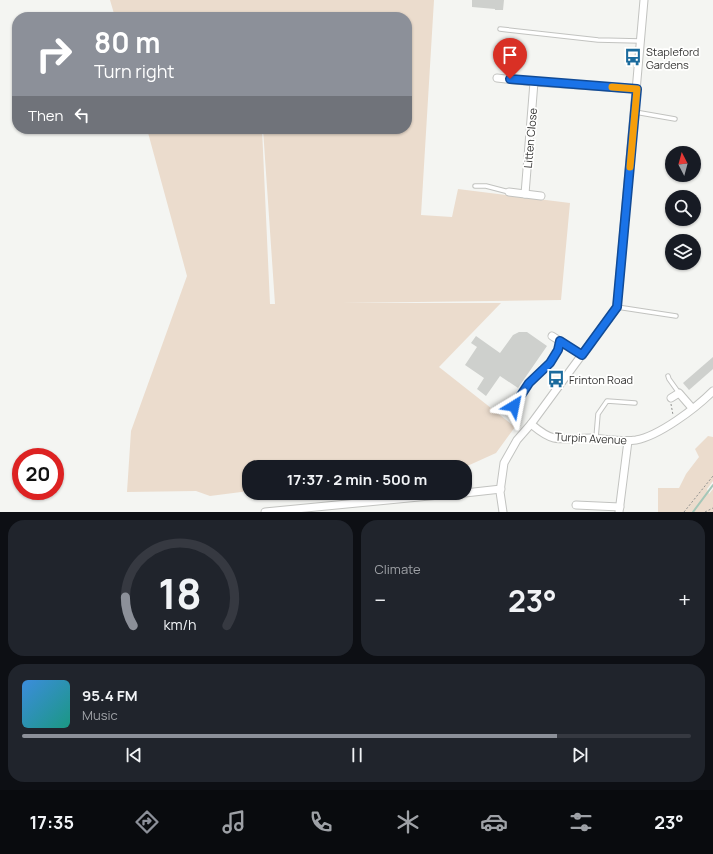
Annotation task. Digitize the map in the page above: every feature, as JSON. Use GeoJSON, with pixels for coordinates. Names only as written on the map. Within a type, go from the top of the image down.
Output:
{"type":"FeatureCollection","features":[{"type":"Feature","properties":{"kind":"street"},"geometry":{"type":"LineString","coordinates":[[503,512],[501,489],[504,462],[517,440],[531,424],[617,307],[644,0]]}},
{"type":"Feature","properties":{"kind":"street"},"geometry":{"type":"LineString","coordinates":[[497,78],[637,89]]}},
{"type":"Feature","properties":{"kind":"street","name":"Litten Close"},"geometry":{"type":"LineString","coordinates":[[525,194],[534,82]]}},
{"type":"Feature","properties":{"kind":"street"},"geometry":{"type":"LineString","coordinates":[[509,192],[541,196]]}},
{"type":"Feature","properties":{"kind":"street"},"geometry":{"type":"LineString","coordinates":[[552,336],[582,355]]}},
{"type":"Feature","properties":{"kind":"street","name":"Turpin Avenue"},"geometry":{"type":"LineString","coordinates":[[531,424],[553,438],[596,438],[628,441],[638,440],[656,433],[675,421],[713,391]]}},
{"type":"Feature","properties":{"kind":"street"},"geometry":{"type":"LineString","coordinates":[[671,400],[679,393],[692,408]]}},
{"type":"Feature","properties":{"kind":"street"},"geometry":{"type":"LineString","coordinates":[[576,505],[619,510],[628,441]]}},
{"type":"Feature","properties":{"kind":"street"},"geometry":{"type":"LineString","coordinates":[[472,491],[501,489]]}},
{"type":"Feature","properties":{"kind":"street"},"geometry":{"type":"LineString","coordinates":[[265,512],[300,510],[394,500]]}},
{"type":"Feature","properties":{"kind":"lane"},"geometry":{"type":"LineString","coordinates":[[500,29],[598,40],[640,41]]}},
{"type":"Feature","properties":{"kind":"lane"},"geometry":{"type":"LineString","coordinates":[[634,112],[675,119]]}},
{"type":"Feature","properties":{"kind":"lane"},"geometry":{"type":"LineString","coordinates":[[475,186],[486,186],[509,192]]}},
{"type":"Feature","properties":{"kind":"lane"},"geometry":{"type":"LineString","coordinates":[[617,307],[676,316]]}},
{"type":"Feature","properties":{"kind":"lane"},"geometry":{"type":"LineString","coordinates":[[514,406],[529,383],[550,363],[558,350],[560,341]]}},
{"type":"Feature","properties":{"kind":"lane"},"geometry":{"type":"LineString","coordinates":[[668,376],[679,393]]}},
{"type":"Feature","properties":{"kind":"lane"},"geometry":{"type":"LineString","coordinates":[[596,438],[598,414],[607,401],[635,404]]}},
{"type":"Feature","properties":{"kind":"path"},"geometry":{"type":"LineString","coordinates":[[671,400],[675,421]]}},
{"type":"Feature","properties":{"kind":"path"},"geometry":{"type":"LineString","coordinates":[[684,512],[713,476]]}},
{"type":"Feature","properties":{"kind":"path"},"geometry":{"type":"LineString","coordinates":[[705,512],[713,508]]}},
{"type":"Feature","properties":{"kind":"shaded area"},"geometry":{"type":"Polygon","coordinates":[[[110,0],[434,0],[421,215],[452,217],[458,189],[570,203],[561,300],[342,303],[501,303],[439,367],[515,427],[496,453],[472,464],[472,460],[242,460],[242,492],[210,496],[196,491],[127,492],[131,431],[187,276],[148,134],[262,134],[270,304],[275,304],[263,134],[412,134],[412,12],[114,12],[110,0]]]}},
{"type":"Feature","properties":{"kind":"shaded area"},"geometry":{"type":"Polygon","coordinates":[[[708,436],[713,437],[713,481],[707,489],[709,494],[713,489],[713,512],[658,512],[658,488],[679,488],[686,474],[699,457],[695,449],[708,436]]]}},
{"type":"Feature","properties":{"kind":"building"},"geometry":{"type":"Polygon","coordinates":[[[472,0],[504,0],[503,10],[472,7],[472,0]]]}},
{"type":"Feature","properties":{"kind":"building"},"geometry":{"type":"Polygon","coordinates":[[[519,332],[527,332],[547,346],[518,388],[500,376],[486,396],[477,389],[484,378],[465,365],[477,347],[471,343],[476,336],[500,353],[513,335],[519,332]]]}},
{"type":"Feature","properties":{"kind":"building"},"geometry":{"type":"Polygon","coordinates":[[[713,357],[713,369],[689,390],[683,383],[713,357]]]}},
{"type":"Feature","properties":{"kind":"waterway"},"geometry":{"type":"LineString","coordinates":[[693,512],[713,485]]}},
{"type":"Feature","properties":{"kind":"slow traffic"},"geometry":{"type":"LineString","coordinates":[[612,87],[637,89],[630,167]]}},
{"type":"Feature","properties":{"kind":"place","name":"Stapleford Gardens"},"geometry":{"type":"Point","coordinates":[633,57]}},
{"type":"Feature","properties":{"kind":"place","name":"Frinton Road"},"geometry":{"type":"Point","coordinates":[556,379]}},
{"type":"Feature","properties":{"kind":"route"},"geometry":{"type":"LineString","coordinates":[[510,79],[637,89],[617,307],[612,316],[582,355],[560,341],[558,350],[550,363],[532,379],[514,406]]}}]}
